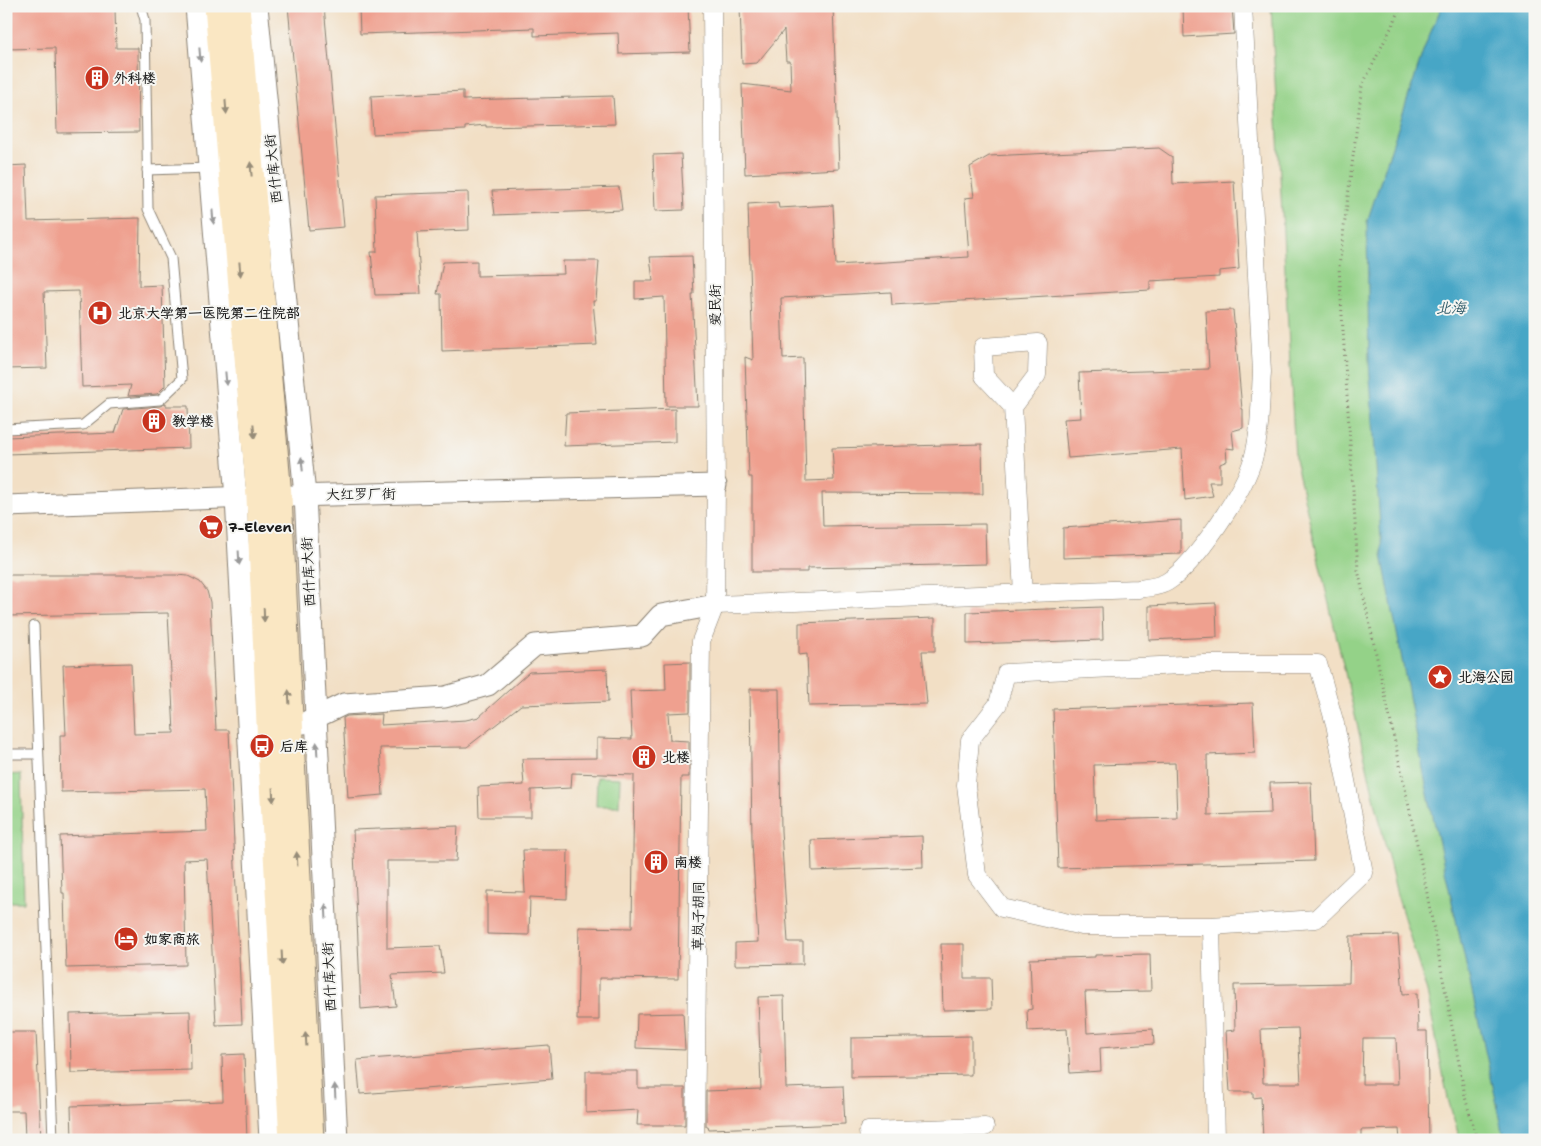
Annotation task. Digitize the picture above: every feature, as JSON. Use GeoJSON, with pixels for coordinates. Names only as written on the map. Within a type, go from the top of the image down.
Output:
{"type":"FeatureCollection","features":[{"type":"Feature","properties":{"kind":"main road","name":"西什库大街"},"geometry":{"type":"LineString","coordinates":[[217,6],[258,497],[290,729],[311,1140]]}},
{"type":"Feature","properties":{"kind":"main road","name":"西什库大街"},"geometry":{"type":"LineString","coordinates":[[237,6],[258,497],[292,1140]]}},
{"type":"Feature","properties":{"kind":"street","name":"西什库大街"},"geometry":{"type":"LineString","coordinates":[[196,6],[209,168],[258,497],[270,1140]]}},
{"type":"Feature","properties":{"kind":"street","name":"西什库大街"},"geometry":{"type":"LineString","coordinates":[[258,6],[305,495],[337,1140]]}},
{"type":"Feature","properties":{"kind":"street","name":"爱民街"},"geometry":{"type":"LineString","coordinates":[[712,6],[716,485],[715,605]]}},
{"type":"Feature","properties":{"kind":"street"},"geometry":{"type":"LineString","coordinates":[[290,729],[344,704],[445,698],[488,685],[535,645],[642,636],[661,615],[715,605],[1138,589],[1166,583],[1197,553],[1245,480],[1253,458],[1259,426],[1262,372],[1243,6]]}},
{"type":"Feature","properties":{"kind":"street"},"geometry":{"type":"LineString","coordinates":[[1013,407],[1023,594]]}},
{"type":"Feature","properties":{"kind":"street","name":"大红罗厂街"},"geometry":{"type":"LineString","coordinates":[[6,506],[305,495],[716,485]]}},
{"type":"Feature","properties":{"kind":"street","name":"草岚子胡同"},"geometry":{"type":"LineString","coordinates":[[695,1140],[700,641],[715,605]]}},
{"type":"Feature","properties":{"kind":"street"},"geometry":{"type":"LineString","coordinates":[[1204,664],[1318,664],[1335,724],[1364,873],[1316,919],[1211,926],[1082,926],[1002,908],[977,874],[966,784],[970,740],[998,704],[1006,673],[1204,664]]}},
{"type":"Feature","properties":{"kind":"street"},"geometry":{"type":"LineString","coordinates":[[1211,926],[1216,1140]]}},
{"type":"Feature","properties":{"kind":"street"},"geometry":{"type":"LineString","coordinates":[[869,1140],[868,1131],[985,1127]]}},
{"type":"Feature","properties":{"kind":"lane"},"geometry":{"type":"LineString","coordinates":[[6,429],[83,425],[109,404],[160,400],[182,379],[170,258],[148,208],[145,20],[141,6]]}},
{"type":"Feature","properties":{"kind":"lane"},"geometry":{"type":"LineString","coordinates":[[147,170],[209,168]]}},
{"type":"Feature","properties":{"kind":"lane"},"geometry":{"type":"LineString","coordinates":[[34,626],[53,1140]]}},
{"type":"Feature","properties":{"kind":"lane"},"geometry":{"type":"LineString","coordinates":[[6,754],[38,754]]}},
{"type":"Feature","properties":{"kind":"path"},"geometry":{"type":"LineString","coordinates":[[1402,6],[1362,86],[1339,267],[1358,570],[1423,872],[1466,1101],[1476,1140]]}},
{"type":"Feature","properties":{"kind":"green space","name":"北海"},"geometry":{"type":"Polygon","coordinates":[[[1271,6],[1535,6],[1535,1140],[1460,1140],[1448,1099],[1427,992],[1397,895],[1295,459],[1271,6]]]}},
{"type":"Feature","properties":{"kind":"green space"},"geometry":{"type":"Polygon","coordinates":[[[21,774],[24,902],[6,902],[6,775],[21,774]]]}},
{"type":"Feature","properties":{"kind":"green space"},"geometry":{"type":"Polygon","coordinates":[[[597,777],[620,778],[619,806],[596,806],[597,777]]]}},
{"type":"Feature","properties":{"kind":"water","name":"北海"},"geometry":{"type":"Polygon","coordinates":[[[1442,6],[1535,6],[1535,1140],[1505,1140],[1426,785],[1382,555],[1369,362],[1367,222],[1426,43],[1442,6]]]}},
{"type":"Feature","properties":{"kind":"building","name":"外科楼"},"geometry":{"type":"Polygon","coordinates":[[[6,6],[96,6],[97,9],[115,8],[116,48],[138,48],[139,132],[57,133],[55,48],[6,49],[6,6]]]}},
{"type":"Feature","properties":{"kind":"building"},"geometry":{"type":"Polygon","coordinates":[[[288,6],[324,6],[344,227],[309,230],[288,6]]]}},
{"type":"Feature","properties":{"kind":"building"},"geometry":{"type":"Polygon","coordinates":[[[359,6],[688,6],[690,52],[619,54],[618,33],[534,36],[534,28],[360,34],[359,6]]]}},
{"type":"Feature","properties":{"kind":"building"},"geometry":{"type":"Polygon","coordinates":[[[740,6],[833,6],[839,169],[745,174],[742,84],[791,90],[790,61],[786,61],[784,30],[757,63],[742,64],[740,6]]]}},
{"type":"Feature","properties":{"kind":"building"},"geometry":{"type":"Polygon","coordinates":[[[1183,6],[1232,6],[1234,34],[1184,37],[1183,6]]]}},
{"type":"Feature","properties":{"kind":"building"},"geometry":{"type":"Polygon","coordinates":[[[463,91],[463,100],[613,96],[615,124],[486,127],[486,125],[465,127],[465,130],[373,134],[371,96],[463,91]]]}},
{"type":"Feature","properties":{"kind":"building"},"geometry":{"type":"Polygon","coordinates":[[[1159,148],[1172,157],[1173,184],[1234,181],[1239,269],[1219,271],[1219,277],[1150,281],[1150,290],[892,305],[891,292],[781,298],[783,359],[803,358],[806,481],[834,480],[832,448],[982,444],[983,494],[822,493],[823,526],[985,524],[986,564],[807,568],[807,572],[752,572],[752,477],[749,477],[745,357],[753,360],[748,204],[778,202],[779,208],[833,205],[836,265],[969,257],[965,198],[974,197],[970,167],[989,156],[1159,148]]]}},
{"type":"Feature","properties":{"kind":"building"},"geometry":{"type":"Polygon","coordinates":[[[681,154],[684,210],[655,211],[653,155],[681,154]]]}},
{"type":"Feature","properties":{"kind":"building"},"geometry":{"type":"Polygon","coordinates":[[[26,165],[28,221],[140,218],[139,286],[162,285],[165,386],[157,394],[128,396],[131,385],[82,387],[79,291],[44,292],[47,368],[6,369],[6,166],[26,165]]]}},
{"type":"Feature","properties":{"kind":"building"},"geometry":{"type":"Polygon","coordinates":[[[619,187],[622,210],[495,215],[492,191],[619,187]]]}},
{"type":"Feature","properties":{"kind":"building"},"geometry":{"type":"Polygon","coordinates":[[[468,192],[469,230],[417,232],[421,294],[375,295],[371,252],[377,252],[375,195],[468,192]]]}},
{"type":"Feature","properties":{"kind":"building"},"geometry":{"type":"Polygon","coordinates":[[[692,256],[694,294],[692,294],[698,406],[666,406],[664,297],[635,299],[635,281],[653,281],[650,257],[692,256]]]}},
{"type":"Feature","properties":{"kind":"building"},"geometry":{"type":"Polygon","coordinates":[[[477,261],[477,276],[564,274],[563,261],[599,261],[596,301],[593,301],[597,345],[442,351],[441,294],[437,294],[443,262],[477,261]]]}},
{"type":"Feature","properties":{"kind":"building"},"geometry":{"type":"Polygon","coordinates":[[[1233,310],[1243,409],[1243,428],[1232,431],[1234,449],[1226,448],[1227,461],[1220,464],[1220,482],[1209,482],[1213,496],[1185,500],[1182,449],[1068,458],[1064,419],[1081,418],[1079,373],[1209,369],[1206,311],[1233,310]]]}},
{"type":"Feature","properties":{"kind":"building","name":"教学楼"},"geometry":{"type":"Polygon","coordinates":[[[166,403],[166,406],[188,406],[189,448],[6,454],[6,437],[115,433],[123,409],[160,406],[166,403]]]}},
{"type":"Feature","properties":{"kind":"building"},"geometry":{"type":"Polygon","coordinates":[[[675,409],[675,442],[564,446],[566,413],[675,409]]]}},
{"type":"Feature","properties":{"kind":"building"},"geometry":{"type":"Polygon","coordinates":[[[1181,520],[1181,554],[1063,558],[1063,528],[1181,520]]]}},
{"type":"Feature","properties":{"kind":"building"},"geometry":{"type":"Polygon","coordinates":[[[6,575],[176,575],[188,576],[200,582],[207,591],[210,602],[216,730],[229,730],[242,1024],[216,1025],[207,859],[184,860],[186,965],[66,968],[60,836],[207,831],[205,789],[61,792],[60,735],[66,735],[63,665],[131,663],[134,734],[174,733],[168,613],[6,616],[6,575]]]}},
{"type":"Feature","properties":{"kind":"building"},"geometry":{"type":"Polygon","coordinates":[[[1216,603],[1217,637],[1149,640],[1149,606],[1216,603]]]}},
{"type":"Feature","properties":{"kind":"building"},"geometry":{"type":"Polygon","coordinates":[[[1102,607],[1103,640],[967,644],[967,612],[1102,607]]]}},
{"type":"Feature","properties":{"kind":"building"},"geometry":{"type":"Polygon","coordinates":[[[935,618],[935,651],[922,651],[927,704],[809,706],[807,654],[799,655],[799,623],[935,618]]]}},
{"type":"Feature","properties":{"kind":"building"},"geometry":{"type":"Polygon","coordinates":[[[690,662],[690,712],[668,713],[670,740],[689,741],[689,777],[681,777],[678,979],[599,978],[599,1020],[577,1020],[579,927],[632,928],[634,775],[572,773],[571,788],[531,790],[531,817],[479,817],[478,787],[524,785],[522,759],[597,758],[597,738],[632,739],[630,691],[666,690],[665,663],[690,662]]]}},
{"type":"Feature","properties":{"kind":"building"},"geometry":{"type":"Polygon","coordinates":[[[607,669],[608,702],[521,705],[467,747],[380,748],[383,795],[348,798],[343,718],[347,716],[382,714],[381,725],[466,720],[479,717],[529,672],[607,669]]]}},
{"type":"Feature","properties":{"kind":"building"},"geometry":{"type":"Polygon","coordinates":[[[750,689],[779,689],[781,831],[788,942],[803,942],[803,964],[735,965],[735,943],[758,942],[752,842],[750,689]]]}},
{"type":"Feature","properties":{"kind":"building"},"geometry":{"type":"Polygon","coordinates":[[[1253,703],[1255,753],[1207,755],[1208,815],[1271,813],[1270,783],[1311,782],[1314,861],[1058,868],[1053,709],[1253,703]],[[1175,763],[1094,765],[1096,820],[1177,818],[1175,763]]]}},
{"type":"Feature","properties":{"kind":"building"},"geometry":{"type":"Polygon","coordinates":[[[458,826],[456,861],[387,861],[387,948],[440,946],[444,973],[392,975],[396,1006],[361,1009],[353,830],[458,826]]]}},
{"type":"Feature","properties":{"kind":"building"},"geometry":{"type":"Polygon","coordinates":[[[922,836],[923,867],[812,871],[811,840],[922,836]]]}},
{"type":"Feature","properties":{"kind":"building"},"geometry":{"type":"Polygon","coordinates":[[[523,850],[568,850],[567,899],[530,897],[529,935],[487,934],[487,891],[525,892],[523,850]]]}},
{"type":"Feature","properties":{"kind":"building"},"geometry":{"type":"Polygon","coordinates":[[[1398,935],[1403,994],[1417,993],[1418,1031],[1427,1031],[1429,1140],[1400,1140],[1399,1129],[1361,1130],[1361,1140],[1301,1140],[1301,1138],[1263,1140],[1261,1097],[1253,1098],[1253,1092],[1230,1092],[1226,1031],[1235,1030],[1234,985],[1349,983],[1350,936],[1398,935]],[[1298,1028],[1261,1029],[1263,1083],[1301,1083],[1298,1028]],[[1363,1038],[1362,1084],[1398,1084],[1396,1038],[1363,1038]]]}},
{"type":"Feature","properties":{"kind":"building"},"geometry":{"type":"Polygon","coordinates":[[[941,944],[964,944],[964,978],[991,978],[992,1009],[943,1010],[941,944]]]}},
{"type":"Feature","properties":{"kind":"building"},"geometry":{"type":"Polygon","coordinates":[[[1150,954],[1151,991],[1085,992],[1087,1033],[1153,1029],[1154,1044],[1100,1048],[1101,1071],[1070,1073],[1067,1029],[1028,1031],[1027,1010],[1032,1009],[1030,959],[1150,954]]]}},
{"type":"Feature","properties":{"kind":"building"},"geometry":{"type":"Polygon","coordinates":[[[784,996],[786,1088],[843,1086],[845,1124],[709,1129],[706,1126],[706,1091],[761,1089],[758,997],[784,996]]]}},
{"type":"Feature","properties":{"kind":"building"},"geometry":{"type":"Polygon","coordinates":[[[190,1011],[191,1070],[71,1073],[70,1014],[190,1011]]]}},
{"type":"Feature","properties":{"kind":"building"},"geometry":{"type":"Polygon","coordinates":[[[683,1013],[685,1050],[636,1048],[637,1014],[683,1013]]]}},
{"type":"Feature","properties":{"kind":"building"},"geometry":{"type":"Polygon","coordinates":[[[6,1032],[36,1032],[41,1140],[25,1140],[24,1111],[7,1111],[6,1032]]]}},
{"type":"Feature","properties":{"kind":"building"},"geometry":{"type":"Polygon","coordinates":[[[971,1036],[971,1075],[851,1077],[851,1038],[971,1036]]]}},
{"type":"Feature","properties":{"kind":"building"},"geometry":{"type":"Polygon","coordinates":[[[549,1045],[552,1079],[360,1094],[357,1060],[549,1045]]]}},
{"type":"Feature","properties":{"kind":"building"},"geometry":{"type":"Polygon","coordinates":[[[244,1054],[247,1140],[72,1140],[71,1106],[223,1101],[222,1055],[244,1054]]]}},
{"type":"Feature","properties":{"kind":"building"},"geometry":{"type":"Polygon","coordinates":[[[586,1071],[638,1071],[638,1088],[685,1088],[685,1125],[637,1125],[638,1110],[586,1113],[586,1071]]]}},
{"type":"Feature","properties":{"kind":"place","name":"外科楼"},"geometry":{"type":"Point","coordinates":[97,78]}},
{"type":"Feature","properties":{"kind":"place","name":"北京大学第一医院第二住院部"},"geometry":{"type":"Point","coordinates":[100,313]}},
{"type":"Feature","properties":{"kind":"place","name":"教学楼"},"geometry":{"type":"Point","coordinates":[154,421]}},
{"type":"Feature","properties":{"kind":"place","name":"7-Eleven"},"geometry":{"type":"Point","coordinates":[211,527]}},
{"type":"Feature","properties":{"kind":"place","name":"北海公园"},"geometry":{"type":"Point","coordinates":[1440,677]}},
{"type":"Feature","properties":{"kind":"place","name":"后库"},"geometry":{"type":"Point","coordinates":[262,746]}},
{"type":"Feature","properties":{"kind":"place","name":"北楼"},"geometry":{"type":"Point","coordinates":[644,757]}},
{"type":"Feature","properties":{"kind":"place","name":"南楼"},"geometry":{"type":"Point","coordinates":[656,862]}},
{"type":"Feature","properties":{"kind":"place","name":"如家商旅"},"geometry":{"type":"Point","coordinates":[126,939]}}]}
